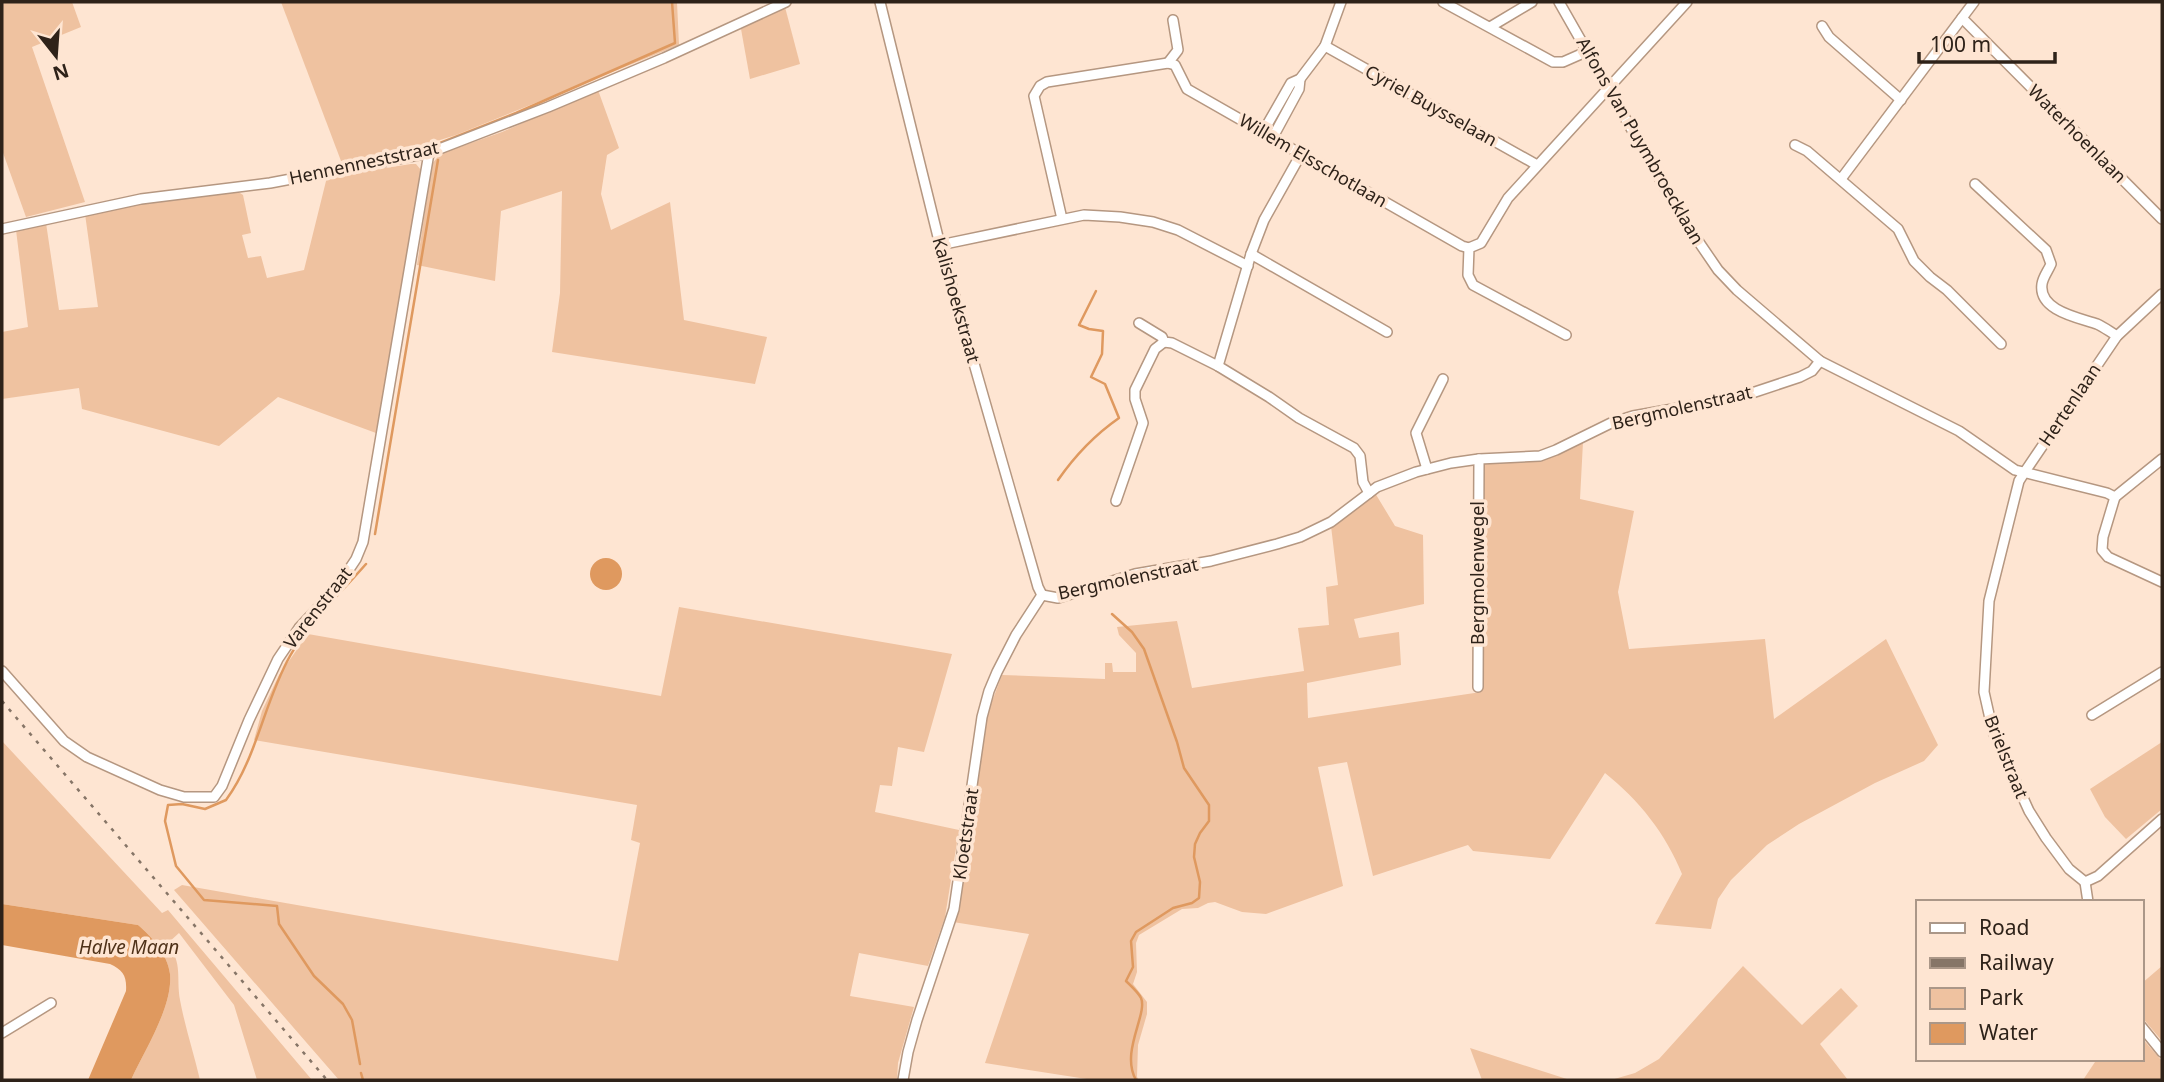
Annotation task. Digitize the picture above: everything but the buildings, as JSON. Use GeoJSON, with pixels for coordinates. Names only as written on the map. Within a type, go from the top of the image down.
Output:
{"type":"FeatureCollection","features":[{"type":"Feature","properties":{"kind":"street","name":"Hennenneststraat"},"geometry":{"type":"LineString","coordinates":[[2,229],[141,199],[270,183],[429,153],[664,58],[786,2]]}},
{"type":"Feature","properties":{"kind":"street","name":"Kalishoekstraat"},"geometry":{"type":"LineString","coordinates":[[880,2],[940,245],[1042,595]]}},
{"type":"Feature","properties":{"kind":"street"},"geometry":{"type":"LineString","coordinates":[[1264,132],[1291,83],[1300,79],[1325,46],[1341,2]]}},
{"type":"Feature","properties":{"kind":"street"},"geometry":{"type":"LineString","coordinates":[[1443,2],[1553,62],[1563,62],[1588,51]]}},
{"type":"Feature","properties":{"kind":"street"},"geometry":{"type":"LineString","coordinates":[[1490,27],[1532,2]]}},
{"type":"Feature","properties":{"kind":"street","name":"Alfons Van Puymbroecklaan"},"geometry":{"type":"LineString","coordinates":[[1559,2],[1681,216],[1718,270],[1737,290],[1820,361]]}},
{"type":"Feature","properties":{"kind":"street"},"geometry":{"type":"LineString","coordinates":[[1566,335],[1473,285],[1468,275],[1469,248],[1481,243],[1508,198],[1687,2]]}},
{"type":"Feature","properties":{"kind":"street"},"geometry":{"type":"LineString","coordinates":[[1841,179],[1974,2]]}},
{"type":"Feature","properties":{"kind":"street","name":"Waterhoenlaan"},"geometry":{"type":"LineString","coordinates":[[1962,18],[2162,219]]}},
{"type":"Feature","properties":{"kind":"street"},"geometry":{"type":"LineString","coordinates":[[1062,219],[1034,96],[1040,86],[1047,82],[1168,63],[1178,50],[1173,20]]}},
{"type":"Feature","properties":{"kind":"street"},"geometry":{"type":"LineString","coordinates":[[1822,26],[1829,37],[1901,100]]}},
{"type":"Feature","properties":{"kind":"street","name":"Cyriel Buysselaan"},"geometry":{"type":"LineString","coordinates":[[1325,46],[1537,165]]}},
{"type":"Feature","properties":{"kind":"street","name":"Willem Elsschotlaan"},"geometry":{"type":"LineString","coordinates":[[1168,63],[1175,65],[1187,89],[1469,248]]}},
{"type":"Feature","properties":{"kind":"street"},"geometry":{"type":"LineString","coordinates":[[1273,137],[1299,89],[1300,79]]}},
{"type":"Feature","properties":{"kind":"street"},"geometry":{"type":"LineString","coordinates":[[1795,145],[1807,151],[1898,229],[1914,261],[1947,289],[2001,344]]}},
{"type":"Feature","properties":{"kind":"street","name":"Varenstraat"},"geometry":{"type":"LineString","coordinates":[[2,671],[64,741],[88,757],[160,790],[184,797],[214,797],[222,786],[278,659],[299,628],[336,589],[356,559],[363,542],[429,153]]}},
{"type":"Feature","properties":{"kind":"street"},"geometry":{"type":"LineString","coordinates":[[1218,366],[1251,254],[1264,220],[1301,154]]}},
{"type":"Feature","properties":{"kind":"street"},"geometry":{"type":"LineString","coordinates":[[1975,184],[2046,250],[2051,264],[2041,289],[2047,300],[2067,316],[2100,325],[2117,336]]}},
{"type":"Feature","properties":{"kind":"street"},"geometry":{"type":"LineString","coordinates":[[940,245],[1084,215],[1120,217],[1153,222],[1178,230],[1248,266]]}},
{"type":"Feature","properties":{"kind":"street"},"geometry":{"type":"LineString","coordinates":[[1251,254],[1387,332]]}},
{"type":"Feature","properties":{"kind":"street","name":"Hertenlaan"},"geometry":{"type":"LineString","coordinates":[[2024,473],[2117,336],[2162,294]]}},
{"type":"Feature","properties":{"kind":"street"},"geometry":{"type":"LineString","coordinates":[[1139,323],[1162,337],[1164,342]]}},
{"type":"Feature","properties":{"kind":"street"},"geometry":{"type":"LineString","coordinates":[[1116,501],[1143,423],[1135,400],[1135,390],[1155,349],[1164,342],[1172,343],[1218,366],[1353,448],[1360,456],[1363,482],[1369,494]]}},
{"type":"Feature","properties":{"kind":"street"},"geometry":{"type":"LineString","coordinates":[[1820,361],[1959,431],[2015,470],[2115,497]]}},
{"type":"Feature","properties":{"kind":"street","name":"Bergmolenstraat"},"geometry":{"type":"LineString","coordinates":[[1042,595],[1058,598],[1121,578],[1211,561],[1289,540],[1331,522],[1393,480],[1427,469],[1479,459],[1540,456],[1622,419],[1752,393],[1800,377],[1812,371],[1820,361]]}},
{"type":"Feature","properties":{"kind":"street"},"geometry":{"type":"LineString","coordinates":[[1427,469],[1416,433],[1443,379]]}},
{"type":"Feature","properties":{"kind":"street","name":"Bergmolenwegel"},"geometry":{"type":"LineString","coordinates":[[1478,687],[1479,459]]}},
{"type":"Feature","properties":{"kind":"street"},"geometry":{"type":"LineString","coordinates":[[2162,459],[2115,497],[2103,537],[2102,550],[2108,557],[2162,582]]}},
{"type":"Feature","properties":{"kind":"street","name":"Brielstraat"},"geometry":{"type":"LineString","coordinates":[[2024,473],[1989,601],[1984,692],[1993,732],[2029,811],[2069,869],[2085,882]]}},
{"type":"Feature","properties":{"kind":"street","name":"Kloetstraat"},"geometry":{"type":"LineString","coordinates":[[902,1080],[917,1020],[954,909],[982,717],[989,691],[1016,635],[1042,595]]}},
{"type":"Feature","properties":{"kind":"street"},"geometry":{"type":"LineString","coordinates":[[2092,715],[2162,672]]}},
{"type":"Feature","properties":{"kind":"street"},"geometry":{"type":"LineString","coordinates":[[2088,900],[2085,882],[2098,876],[2162,819]]}},
{"type":"Feature","properties":{"kind":"street"},"geometry":{"type":"LineString","coordinates":[[2,1033],[51,1003]]}},
{"type":"Feature","properties":{"kind":"street"},"geometry":{"type":"LineString","coordinates":[[2143,1028],[2162,1052]]}},
{"type":"Feature","properties":{"kind":"green space"},"geometry":{"type":"Polygon","coordinates":[[[2,2],[72,2],[81,27],[32,47],[85,202],[26,217],[2,150],[2,2]]]}},
{"type":"Feature","properties":{"kind":"green space"},"geometry":{"type":"Polygon","coordinates":[[[281,2],[677,2],[679,45],[456,135],[405,151],[341,161],[281,2]]]}},
{"type":"Feature","properties":{"kind":"green space"},"geometry":{"type":"Polygon","coordinates":[[[785,7],[800,64],[750,79],[741,29],[785,7]]]}},
{"type":"Feature","properties":{"kind":"green space"},"geometry":{"type":"Polygon","coordinates":[[[598,90],[619,148],[607,155],[601,194],[611,230],[670,202],[684,320],[767,337],[755,384],[552,352],[560,293],[562,191],[501,211],[495,281],[417,265],[432,164],[440,154],[502,132],[598,90]]]}},
{"type":"Feature","properties":{"kind":"green space"},"geometry":{"type":"Polygon","coordinates":[[[416,164],[421,170],[376,433],[278,397],[219,446],[82,409],[79,388],[2,399],[2,332],[28,327],[16,230],[46,223],[59,310],[98,307],[85,214],[138,203],[237,191],[243,195],[251,233],[242,235],[248,258],[261,256],[267,278],[304,270],[327,177],[416,164]]]}},
{"type":"Feature","properties":{"kind":"green space"},"geometry":{"type":"Polygon","coordinates":[[[1583,442],[1580,499],[1634,511],[1618,592],[1629,649],[1765,639],[1774,719],[1886,639],[1938,745],[1924,761],[1875,783],[1799,824],[1767,845],[1731,880],[1718,899],[1711,929],[1655,924],[1682,874],[1660,832],[1629,795],[1605,773],[1550,859],[1473,851],[1468,845],[1373,876],[1347,762],[1318,767],[1343,886],[1266,914],[1242,912],[1215,902],[1198,908],[1182,909],[1139,935],[1136,943],[1137,972],[1133,984],[1147,1002],[1147,1014],[1138,1045],[1139,1080],[1093,1080],[985,1063],[1029,934],[953,922],[959,904],[988,712],[1002,675],[1105,679],[1105,663],[1112,663],[1113,672],[1136,672],[1136,653],[1119,635],[1117,627],[1177,621],[1192,688],[1304,671],[1298,628],[1329,625],[1326,587],[1338,585],[1331,526],[1375,493],[1395,526],[1423,535],[1424,604],[1354,619],[1359,638],[1399,632],[1401,665],[1307,683],[1308,718],[1481,692],[1480,463],[1542,461],[1583,442]]]}},
{"type":"Feature","properties":{"kind":"green space"},"geometry":{"type":"Polygon","coordinates":[[[679,607],[952,654],[924,752],[898,747],[892,786],[880,785],[875,812],[959,830],[945,917],[928,966],[859,953],[850,996],[914,1007],[898,1063],[897,1080],[339,1080],[174,890],[182,885],[618,961],[640,843],[631,840],[637,805],[254,740],[262,711],[279,675],[308,634],[661,696],[679,607]]]}},
{"type":"Feature","properties":{"kind":"green space"},"geometry":{"type":"Polygon","coordinates":[[[2,741],[162,913],[168,910],[312,1080],[257,1080],[234,1005],[179,933],[168,943],[177,965],[184,1020],[200,1080],[131,1080],[167,1000],[170,987],[169,967],[163,953],[138,925],[2,904],[2,741]]]}},
{"type":"Feature","properties":{"kind":"green space"},"geometry":{"type":"Polygon","coordinates":[[[2162,742],[2162,809],[2126,839],[2105,817],[2090,789],[2162,742]]]}},
{"type":"Feature","properties":{"kind":"green space"},"geometry":{"type":"Polygon","coordinates":[[[1743,966],[1802,1025],[1841,988],[1858,1006],[1820,1044],[1848,1080],[1611,1080],[1635,1073],[1659,1059],[1743,966]]]}},
{"type":"Feature","properties":{"kind":"green space"},"geometry":{"type":"Polygon","coordinates":[[[2162,966],[2162,1041],[2143,1018],[2143,982],[2162,966]]]}},
{"type":"Feature","properties":{"kind":"green space"},"geometry":{"type":"Polygon","coordinates":[[[2143,1039],[2162,1061],[2162,1080],[2083,1080],[2096,1061],[2143,1061],[2143,1039]]]}},
{"type":"Feature","properties":{"kind":"green space"},"geometry":{"type":"Polygon","coordinates":[[[1470,1048],[1570,1080],[1482,1080],[1470,1048]]]}},
{"type":"Feature","properties":{"kind":"water"},"geometry":{"type":"Polygon","coordinates":[[[606,558],[618,562],[622,574],[618,586],[606,590],[594,586],[590,574],[594,562],[606,558]]]}},
{"type":"Feature","properties":{"kind":"water","name":"Halve Maan"},"geometry":{"type":"Polygon","coordinates":[[[2,904],[138,925],[158,947],[169,967],[170,987],[162,1014],[131,1080],[88,1080],[126,991],[123,974],[110,964],[2,945],[2,904]]]}},
{"type":"Feature","properties":{"kind":"waterway"},"geometry":{"type":"LineString","coordinates":[[435,145],[516,113],[675,43],[672,2]]}},
{"type":"Feature","properties":{"kind":"waterway"},"geometry":{"type":"LineString","coordinates":[[375,534],[438,160]]}},
{"type":"Feature","properties":{"kind":"waterway"},"geometry":{"type":"LineString","coordinates":[[1058,480],[1086,446],[1119,418],[1105,384],[1091,377],[1102,354],[1103,331],[1079,325],[1096,291]]}},
{"type":"Feature","properties":{"kind":"waterway"},"geometry":{"type":"LineString","coordinates":[[360,1064],[352,1020],[343,1004],[314,976],[279,924],[277,906],[204,900],[176,866],[165,821],[168,805],[182,804],[205,809],[226,800],[237,784],[290,656],[316,620],[366,564]]}},
{"type":"Feature","properties":{"kind":"waterway"},"geometry":{"type":"LineString","coordinates":[[1112,614],[1132,632],[1144,649],[1184,768],[1209,805],[1209,821],[1195,844],[1194,857],[1200,882],[1199,898],[1192,903],[1173,908],[1136,932],[1131,941],[1133,967],[1126,981],[1140,996],[1142,1005],[1131,1058],[1136,1080]]}},
{"type":"Feature","properties":{"kind":"waterway"},"geometry":{"type":"LineString","coordinates":[[361,1073],[363,1080]]}},
{"type":"Feature","properties":{"kind":"railway"},"geometry":{"type":"LineString","coordinates":[[2,701],[327,1080]]}}]}
